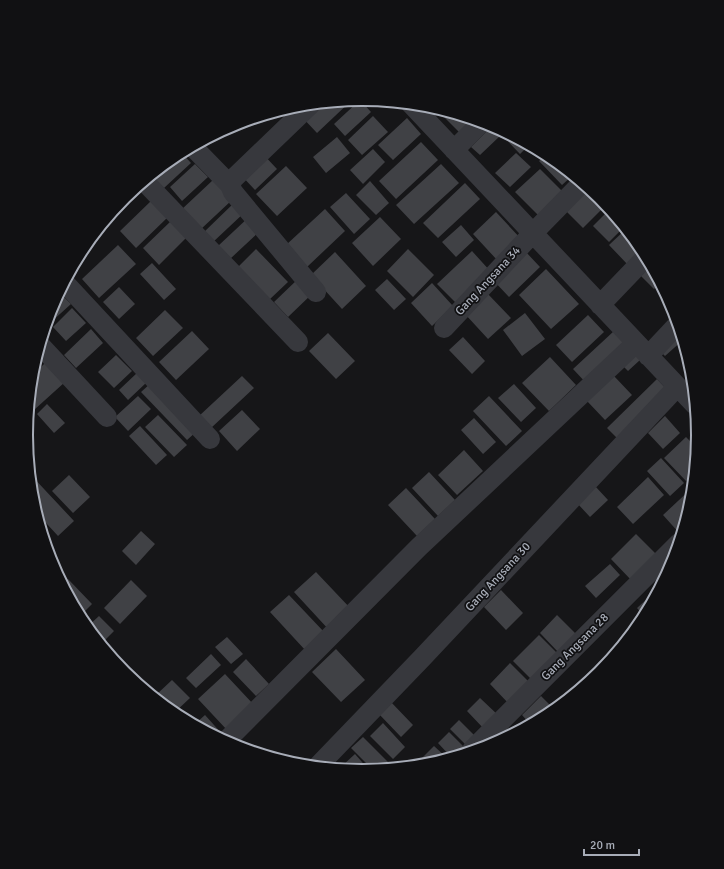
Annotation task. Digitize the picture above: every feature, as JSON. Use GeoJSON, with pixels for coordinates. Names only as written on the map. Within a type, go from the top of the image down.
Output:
{"type":"FeatureCollection","features":[{"type":"Feature","properties":{"kind":"street"},"geometry":{"type":"LineString","coordinates":[[417,110],[689,398]]}},
{"type":"Feature","properties":{"kind":"street"},"geometry":{"type":"LineString","coordinates":[[230,185],[232,180],[304,111]]}},
{"type":"Feature","properties":{"kind":"street"},"geometry":{"type":"LineString","coordinates":[[454,150],[477,127]]}},
{"type":"Feature","properties":{"kind":"street"},"geometry":{"type":"LineString","coordinates":[[197,151],[230,185],[233,192],[316,292]]}},
{"type":"Feature","properties":{"kind":"street"},"geometry":{"type":"LineString","coordinates":[[148,185],[298,342]]}},
{"type":"Feature","properties":{"kind":"street","name":"Gang Angsana 34"},"geometry":{"type":"LineString","coordinates":[[444,328],[532,233],[578,187]]}},
{"type":"Feature","properties":{"kind":"street"},"geometry":{"type":"LineString","coordinates":[[600,305],[642,261]]}},
{"type":"Feature","properties":{"kind":"street"},"geometry":{"type":"LineString","coordinates":[[68,287],[210,439]]}},
{"type":"Feature","properties":{"kind":"street"},"geometry":{"type":"LineString","coordinates":[[231,736],[419,547],[642,349],[673,327]]}},
{"type":"Feature","properties":{"kind":"street"},"geometry":{"type":"LineString","coordinates":[[44,349],[107,417]]}},
{"type":"Feature","properties":{"kind":"street","name":"Gang Angsana 30"},"geometry":{"type":"LineString","coordinates":[[322,761],[422,658],[677,386]]}},
{"type":"Feature","properties":{"kind":"street","name":"Gang Angsana 28"},"geometry":{"type":"LineString","coordinates":[[481,741],[669,552]]}},
{"type":"Feature","properties":{"kind":"building"},"geometry":{"type":"Polygon","coordinates":[[[346,106],[317,133],[301,116],[307,110],[346,106]]]}},
{"type":"Feature","properties":{"kind":"building"},"geometry":{"type":"Polygon","coordinates":[[[354,106],[366,106],[371,112],[345,136],[334,124],[354,106]]]}},
{"type":"Feature","properties":{"kind":"building"},"geometry":{"type":"Polygon","coordinates":[[[373,116],[388,132],[362,155],[348,140],[373,116]]]}},
{"type":"Feature","properties":{"kind":"building"},"geometry":{"type":"Polygon","coordinates":[[[444,117],[447,117],[469,124],[460,133],[444,117]]]}},
{"type":"Feature","properties":{"kind":"building"},"geometry":{"type":"Polygon","coordinates":[[[407,118],[421,134],[393,160],[378,145],[407,118]]]}},
{"type":"Feature","properties":{"kind":"building"},"geometry":{"type":"Polygon","coordinates":[[[487,131],[500,136],[480,155],[471,147],[487,131]]]}},
{"type":"Feature","properties":{"kind":"building"},"geometry":{"type":"Polygon","coordinates":[[[337,137],[350,153],[326,173],[313,157],[337,137]]]}},
{"type":"Feature","properties":{"kind":"building"},"geometry":{"type":"Polygon","coordinates":[[[504,138],[525,149],[520,154],[504,138]]]}},
{"type":"Feature","properties":{"kind":"building"},"geometry":{"type":"Polygon","coordinates":[[[421,142],[438,160],[396,199],[379,181],[421,142]]]}},
{"type":"Feature","properties":{"kind":"building"},"geometry":{"type":"Polygon","coordinates":[[[373,149],[385,162],[363,184],[350,170],[373,149]]]}},
{"type":"Feature","properties":{"kind":"building"},"geometry":{"type":"Polygon","coordinates":[[[262,153],[277,169],[255,190],[240,174],[262,153]]]}},
{"type":"Feature","properties":{"kind":"building"},"geometry":{"type":"Polygon","coordinates":[[[516,153],[531,167],[510,187],[495,173],[516,153]]]}},
{"type":"Feature","properties":{"kind":"building"},"geometry":{"type":"Polygon","coordinates":[[[186,157],[191,163],[164,188],[155,179],[186,157]]]}},
{"type":"Feature","properties":{"kind":"building"},"geometry":{"type":"Polygon","coordinates":[[[541,159],[545,161],[569,179],[562,185],[539,161],[541,159]]]}},
{"type":"Feature","properties":{"kind":"building"},"geometry":{"type":"Polygon","coordinates":[[[195,164],[208,177],[182,201],[170,187],[195,164]]]}},
{"type":"Feature","properties":{"kind":"building"},"geometry":{"type":"Polygon","coordinates":[[[441,164],[459,183],[414,224],[396,205],[441,164]]]}},
{"type":"Feature","properties":{"kind":"building"},"geometry":{"type":"Polygon","coordinates":[[[286,166],[307,188],[277,216],[256,194],[286,166]]]}},
{"type":"Feature","properties":{"kind":"building"},"geometry":{"type":"Polygon","coordinates":[[[540,169],[562,191],[538,215],[515,192],[540,169]]]}},
{"type":"Feature","properties":{"kind":"building"},"geometry":{"type":"Polygon","coordinates":[[[213,180],[232,200],[200,230],[181,210],[213,180]]]}},
{"type":"Feature","properties":{"kind":"building"},"geometry":{"type":"Polygon","coordinates":[[[370,181],[389,203],[376,215],[356,195],[370,181]]]}},
{"type":"Feature","properties":{"kind":"building"},"geometry":{"type":"Polygon","coordinates":[[[465,183],[480,199],[438,238],[423,223],[465,183]]]}},
{"type":"Feature","properties":{"kind":"building"},"geometry":{"type":"Polygon","coordinates":[[[582,190],[602,209],[583,228],[563,208],[582,190]]]}},
{"type":"Feature","properties":{"kind":"building"},"geometry":{"type":"Polygon","coordinates":[[[346,193],[370,219],[354,234],[330,207],[346,193]]]}},
{"type":"Feature","properties":{"kind":"building"},"geometry":{"type":"Polygon","coordinates":[[[151,201],[167,218],[136,248],[120,231],[151,201]]]}},
{"type":"Feature","properties":{"kind":"building"},"geometry":{"type":"Polygon","coordinates":[[[235,202],[245,212],[212,243],[203,233],[235,202]]]}},
{"type":"Feature","properties":{"kind":"building"},"geometry":{"type":"Polygon","coordinates":[[[325,209],[345,231],[307,267],[286,245],[325,209]]]}},
{"type":"Feature","properties":{"kind":"building"},"geometry":{"type":"Polygon","coordinates":[[[496,212],[522,240],[498,261],[473,234],[496,212]]]}},
{"type":"Feature","properties":{"kind":"building"},"geometry":{"type":"Polygon","coordinates":[[[605,214],[620,231],[609,242],[593,226],[605,214]]]}},
{"type":"Feature","properties":{"kind":"building"},"geometry":{"type":"Polygon","coordinates":[[[250,216],[262,229],[230,259],[218,246],[250,216]]]}},
{"type":"Feature","properties":{"kind":"building"},"geometry":{"type":"Polygon","coordinates":[[[380,217],[401,239],[373,266],[352,243],[380,217]]]}},
{"type":"Feature","properties":{"kind":"building"},"geometry":{"type":"Polygon","coordinates":[[[171,221],[186,238],[159,265],[143,248],[171,221]]]}},
{"type":"Feature","properties":{"kind":"building"},"geometry":{"type":"Polygon","coordinates":[[[461,225],[474,240],[456,257],[442,242],[461,225]]]}},
{"type":"Feature","properties":{"kind":"building"},"geometry":{"type":"Polygon","coordinates":[[[622,233],[639,257],[629,266],[609,245],[622,233]]]}},
{"type":"Feature","properties":{"kind":"building"},"geometry":{"type":"Polygon","coordinates":[[[118,245],[136,264],[99,298],[82,279],[118,245]]]}},
{"type":"Feature","properties":{"kind":"building"},"geometry":{"type":"Polygon","coordinates":[[[256,249],[288,282],[269,300],[238,267],[256,249]]]}},
{"type":"Feature","properties":{"kind":"building"},"geometry":{"type":"Polygon","coordinates":[[[408,249],[434,275],[413,297],[387,271],[408,249]]]}},
{"type":"Feature","properties":{"kind":"building"},"geometry":{"type":"Polygon","coordinates":[[[472,251],[491,272],[457,304],[437,284],[472,251]]]}},
{"type":"Feature","properties":{"kind":"building"},"geometry":{"type":"Polygon","coordinates":[[[525,251],[540,267],[509,297],[493,280],[525,251]]]}},
{"type":"Feature","properties":{"kind":"building"},"geometry":{"type":"Polygon","coordinates":[[[335,252],[366,286],[342,309],[311,275],[335,252]]]}},
{"type":"Feature","properties":{"kind":"building"},"geometry":{"type":"Polygon","coordinates":[[[152,263],[176,289],[164,300],[140,274],[152,263]]]}},
{"type":"Feature","properties":{"kind":"building"},"geometry":{"type":"Polygon","coordinates":[[[546,269],[579,304],[551,329],[519,295],[546,269]]]}},
{"type":"Feature","properties":{"kind":"building"},"geometry":{"type":"Polygon","coordinates":[[[647,270],[656,287],[654,289],[641,276],[647,270]]]}},
{"type":"Feature","properties":{"kind":"building"},"geometry":{"type":"Polygon","coordinates":[[[299,278],[313,293],[288,317],[274,302],[299,278]]]}},
{"type":"Feature","properties":{"kind":"building"},"geometry":{"type":"Polygon","coordinates":[[[387,279],[406,299],[394,310],[375,290],[387,279]]]}},
{"type":"Feature","properties":{"kind":"building"},"geometry":{"type":"Polygon","coordinates":[[[432,283],[453,306],[432,326],[411,303],[432,283]]]}},
{"type":"Feature","properties":{"kind":"building"},"geometry":{"type":"Polygon","coordinates":[[[119,287],[135,304],[119,319],[103,302],[119,287]]]}},
{"type":"Feature","properties":{"kind":"building"},"geometry":{"type":"Polygon","coordinates":[[[487,293],[511,318],[488,339],[465,314],[487,293]]]}},
{"type":"Feature","properties":{"kind":"building"},"geometry":{"type":"Polygon","coordinates":[[[64,297],[71,304],[54,320],[64,297]]]}},
{"type":"Feature","properties":{"kind":"building"},"geometry":{"type":"Polygon","coordinates":[[[72,308],[86,323],[66,341],[53,327],[72,308]]]}},
{"type":"Feature","properties":{"kind":"building"},"geometry":{"type":"Polygon","coordinates":[[[165,310],[183,328],[153,356],[136,338],[165,310]]]}},
{"type":"Feature","properties":{"kind":"building"},"geometry":{"type":"Polygon","coordinates":[[[525,313],[545,339],[522,356],[503,330],[525,313]]]}},
{"type":"Feature","properties":{"kind":"building"},"geometry":{"type":"Polygon","coordinates":[[[588,315],[604,332],[572,362],[556,345],[588,315]]]}},
{"type":"Feature","properties":{"kind":"building"},"geometry":{"type":"Polygon","coordinates":[[[91,329],[103,343],[76,368],[64,355],[91,329]]]}},
{"type":"Feature","properties":{"kind":"building"},"geometry":{"type":"Polygon","coordinates":[[[192,331],[209,349],[176,380],[159,362],[192,331]]]}},
{"type":"Feature","properties":{"kind":"building"},"geometry":{"type":"Polygon","coordinates":[[[614,331],[628,347],[588,385],[573,369],[614,331]]]}},
{"type":"Feature","properties":{"kind":"building"},"geometry":{"type":"Polygon","coordinates":[[[675,331],[678,344],[665,356],[657,348],[675,331]]]}},
{"type":"Feature","properties":{"kind":"building"},"geometry":{"type":"Polygon","coordinates":[[[328,333],[355,361],[336,379],[309,351],[328,333]]]}},
{"type":"Feature","properties":{"kind":"building"},"geometry":{"type":"Polygon","coordinates":[[[463,337],[485,361],[472,374],[449,350],[463,337]]]}},
{"type":"Feature","properties":{"kind":"building"},"geometry":{"type":"Polygon","coordinates":[[[632,352],[640,360],[628,371],[620,363],[632,352]]]}},
{"type":"Feature","properties":{"kind":"building"},"geometry":{"type":"Polygon","coordinates":[[[116,355],[132,371],[114,388],[98,372],[116,355]]]}},
{"type":"Feature","properties":{"kind":"building"},"geometry":{"type":"Polygon","coordinates":[[[550,357],[576,385],[549,411],[522,383],[550,357]]]}},
{"type":"Feature","properties":{"kind":"building"},"geometry":{"type":"Polygon","coordinates":[[[46,362],[65,382],[34,410],[36,392],[39,369],[46,362]]]}},
{"type":"Feature","properties":{"kind":"building"},"geometry":{"type":"Polygon","coordinates":[[[138,372],[147,382],[128,400],[119,390],[138,372]]]}},
{"type":"Feature","properties":{"kind":"building"},"geometry":{"type":"Polygon","coordinates":[[[242,376],[254,388],[211,428],[199,416],[242,376]]]}},
{"type":"Feature","properties":{"kind":"building"},"geometry":{"type":"Polygon","coordinates":[[[614,376],[632,395],[605,420],[587,401],[614,376]]]}},
{"type":"Feature","properties":{"kind":"building"},"geometry":{"type":"Polygon","coordinates":[[[657,379],[670,393],[621,442],[607,428],[657,379]]]}},
{"type":"Feature","properties":{"kind":"building"},"geometry":{"type":"Polygon","coordinates":[[[151,383],[197,431],[187,440],[141,392],[151,383]]]}},
{"type":"Feature","properties":{"kind":"building"},"geometry":{"type":"Polygon","coordinates":[[[514,384],[536,408],[521,422],[498,398],[514,384]]]}},
{"type":"Feature","properties":{"kind":"building"},"geometry":{"type":"Polygon","coordinates":[[[138,396],[151,409],[128,431],[115,417],[138,396]]]}},
{"type":"Feature","properties":{"kind":"building"},"geometry":{"type":"Polygon","coordinates":[[[489,396],[522,431],[506,446],[473,411],[489,396]]]}},
{"type":"Feature","properties":{"kind":"building"},"geometry":{"type":"Polygon","coordinates":[[[47,404],[65,423],[54,433],[37,414],[47,404]]]}},
{"type":"Feature","properties":{"kind":"building"},"geometry":{"type":"Polygon","coordinates":[[[242,410],[260,429],[237,451],[219,431],[242,410]]]}},
{"type":"Feature","properties":{"kind":"building"},"geometry":{"type":"Polygon","coordinates":[[[158,415],[187,445],[174,457],[145,427],[158,415]]]}},
{"type":"Feature","properties":{"kind":"building"},"geometry":{"type":"Polygon","coordinates":[[[665,416],[680,433],[663,449],[648,433],[665,416]]]}},
{"type":"Feature","properties":{"kind":"building"},"geometry":{"type":"Polygon","coordinates":[[[474,418],[496,442],[483,454],[461,430],[474,418]]]}},
{"type":"Feature","properties":{"kind":"building"},"geometry":{"type":"Polygon","coordinates":[[[140,426],[167,455],[156,465],[129,436],[140,426]]]}},
{"type":"Feature","properties":{"kind":"building"},"geometry":{"type":"Polygon","coordinates":[[[686,437],[691,442],[688,480],[686,481],[664,458],[686,437]]]}},
{"type":"Feature","properties":{"kind":"building"},"geometry":{"type":"Polygon","coordinates":[[[464,450],[483,471],[457,495],[438,475],[464,450]]]}},
{"type":"Feature","properties":{"kind":"building"},"geometry":{"type":"Polygon","coordinates":[[[661,458],[684,483],[670,496],[647,471],[661,458]]]}},
{"type":"Feature","properties":{"kind":"building"},"geometry":{"type":"Polygon","coordinates":[[[429,472],[455,500],[438,516],[412,488],[429,472]]]}},
{"type":"Feature","properties":{"kind":"building"},"geometry":{"type":"Polygon","coordinates":[[[69,475],[90,497],[73,513],[52,491],[69,475]]]}},
{"type":"Feature","properties":{"kind":"building"},"geometry":{"type":"Polygon","coordinates":[[[648,477],[664,495],[633,524],[617,507],[648,477]]]}},
{"type":"Feature","properties":{"kind":"building"},"geometry":{"type":"Polygon","coordinates":[[[37,481],[74,521],[58,536],[44,521],[37,481]]]}},
{"type":"Feature","properties":{"kind":"building"},"geometry":{"type":"Polygon","coordinates":[[[595,486],[608,500],[590,517],[577,503],[595,486]]]}},
{"type":"Feature","properties":{"kind":"building"},"geometry":{"type":"Polygon","coordinates":[[[406,488],[435,519],[417,536],[388,505],[406,488]]]}},
{"type":"Feature","properties":{"kind":"building"},"geometry":{"type":"Polygon","coordinates":[[[686,494],[677,530],[663,515],[686,494]]]}},
{"type":"Feature","properties":{"kind":"building"},"geometry":{"type":"Polygon","coordinates":[[[141,531],[155,544],[136,565],[122,551],[141,531]]]}},
{"type":"Feature","properties":{"kind":"building"},"geometry":{"type":"Polygon","coordinates":[[[636,534],[659,557],[633,582],[611,559],[636,534]]]}},
{"type":"Feature","properties":{"kind":"building"},"geometry":{"type":"Polygon","coordinates":[[[610,564],[620,575],[596,598],[585,586],[610,564]]]}},
{"type":"Feature","properties":{"kind":"building"},"geometry":{"type":"Polygon","coordinates":[[[316,572],[352,610],[330,631],[294,592],[316,572]]]}},
{"type":"Feature","properties":{"kind":"building"},"geometry":{"type":"Polygon","coordinates":[[[68,579],[92,604],[85,611],[77,599],[67,580],[68,579]]]}},
{"type":"Feature","properties":{"kind":"building"},"geometry":{"type":"Polygon","coordinates":[[[131,580],[147,596],[120,624],[104,608],[131,580]]]}},
{"type":"Feature","properties":{"kind":"building"},"geometry":{"type":"Polygon","coordinates":[[[501,590],[523,613],[506,630],[484,607],[501,590]]]}},
{"type":"Feature","properties":{"kind":"building"},"geometry":{"type":"Polygon","coordinates":[[[289,595],[325,633],[306,651],[270,612],[289,595]]]}},
{"type":"Feature","properties":{"kind":"building"},"geometry":{"type":"Polygon","coordinates":[[[647,599],[640,611],[637,608],[647,599]]]}},
{"type":"Feature","properties":{"kind":"building"},"geometry":{"type":"Polygon","coordinates":[[[557,615],[577,635],[559,653],[540,633],[557,615]]]}},
{"type":"Feature","properties":{"kind":"building"},"geometry":{"type":"Polygon","coordinates":[[[99,616],[114,631],[105,640],[92,622],[99,616]]]}},
{"type":"Feature","properties":{"kind":"building"},"geometry":{"type":"Polygon","coordinates":[[[539,635],[558,654],[532,680],[513,661],[539,635]]]}},
{"type":"Feature","properties":{"kind":"building"},"geometry":{"type":"Polygon","coordinates":[[[227,637],[243,654],[231,664],[215,647],[227,637]]]}},
{"type":"Feature","properties":{"kind":"building"},"geometry":{"type":"Polygon","coordinates":[[[336,649],[365,680],[341,702],[312,672],[336,649]]]}},
{"type":"Feature","properties":{"kind":"building"},"geometry":{"type":"Polygon","coordinates":[[[211,654],[221,665],[196,688],[186,678],[211,654]]]}},
{"type":"Feature","properties":{"kind":"building"},"geometry":{"type":"Polygon","coordinates":[[[246,659],[269,684],[256,696],[233,672],[246,659]]]}},
{"type":"Feature","properties":{"kind":"building"},"geometry":{"type":"Polygon","coordinates":[[[510,663],[531,684],[510,705],[490,684],[510,663]]]}},
{"type":"Feature","properties":{"kind":"building"},"geometry":{"type":"Polygon","coordinates":[[[225,674],[254,705],[227,730],[198,699],[225,674]]]}},
{"type":"Feature","properties":{"kind":"building"},"geometry":{"type":"Polygon","coordinates":[[[172,680],[190,698],[179,708],[158,693],[172,680]]]}},
{"type":"Feature","properties":{"kind":"building"},"geometry":{"type":"Polygon","coordinates":[[[541,696],[550,705],[526,719],[522,715],[541,696]]]}},
{"type":"Feature","properties":{"kind":"building"},"geometry":{"type":"Polygon","coordinates":[[[480,698],[499,716],[485,730],[467,711],[480,698]]]}},
{"type":"Feature","properties":{"kind":"building"},"geometry":{"type":"Polygon","coordinates":[[[390,701],[413,725],[401,737],[378,713],[390,701]]]}},
{"type":"Feature","properties":{"kind":"building"},"geometry":{"type":"Polygon","coordinates":[[[205,715],[220,732],[216,730],[199,720],[205,715]]]}},
{"type":"Feature","properties":{"kind":"building"},"geometry":{"type":"Polygon","coordinates":[[[459,720],[478,739],[473,744],[467,746],[450,729],[459,720]]]}},
{"type":"Feature","properties":{"kind":"building"},"geometry":{"type":"Polygon","coordinates":[[[383,723],[405,747],[393,759],[370,736],[383,723]]]}},
{"type":"Feature","properties":{"kind":"building"},"geometry":{"type":"Polygon","coordinates":[[[449,732],[464,747],[446,752],[438,743],[449,732]]]}},
{"type":"Feature","properties":{"kind":"building"},"geometry":{"type":"Polygon","coordinates":[[[363,737],[389,763],[367,764],[351,748],[363,737]]]}},
{"type":"Feature","properties":{"kind":"building"},"geometry":{"type":"Polygon","coordinates":[[[434,746],[442,753],[426,757],[422,758],[434,746]]]}},
{"type":"Feature","properties":{"kind":"building"},"geometry":{"type":"Polygon","coordinates":[[[355,754],[364,764],[362,764],[345,763],[355,754]]]}}]}
